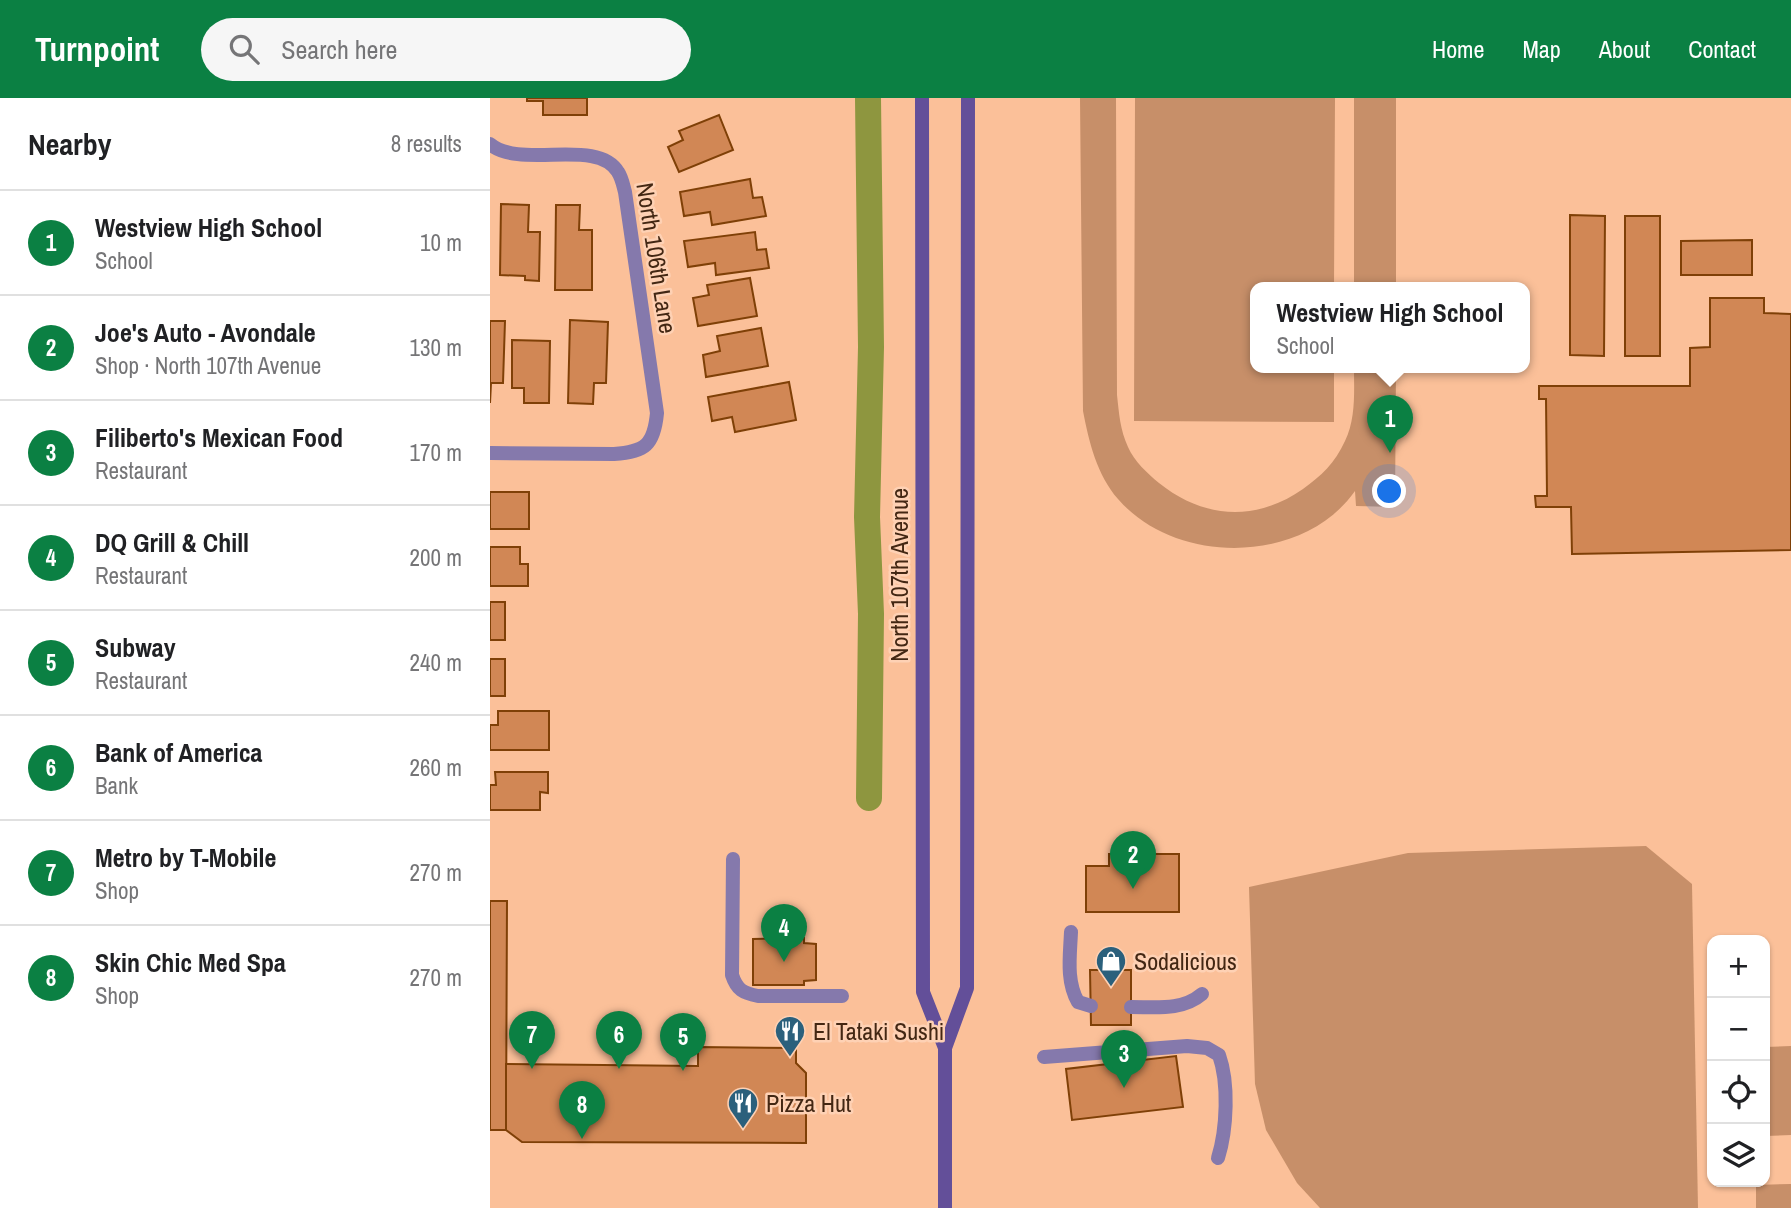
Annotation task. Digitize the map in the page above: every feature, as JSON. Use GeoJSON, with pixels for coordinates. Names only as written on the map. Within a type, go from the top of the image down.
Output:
{"type":"FeatureCollection","features":[{"type":"Feature","properties":{"kind":"main road","name":"North 107th Avenue"},"geometry":{"type":"LineString","coordinates":[[922,98],[923,992],[945,1048]]}},
{"type":"Feature","properties":{"kind":"main road","name":"North 107th Avenue"},"geometry":{"type":"LineString","coordinates":[[945,1208],[945,1048],[967,988],[968,98]]}},
{"type":"Feature","properties":{"kind":"street","name":"North 106th Lane"},"geometry":{"type":"LineString","coordinates":[[490,144],[503,152],[516,155],[591,157],[612,164],[618,172],[625,192],[657,402],[654,435],[648,444],[632,452],[490,453]]}},
{"type":"Feature","properties":{"kind":"street"},"geometry":{"type":"LineString","coordinates":[[733,859],[732,975],[736,988],[758,996],[842,996]]}},
{"type":"Feature","properties":{"kind":"street"},"geometry":{"type":"LineString","coordinates":[[1071,932],[1072,992],[1078,1002],[1091,1006]]}},
{"type":"Feature","properties":{"kind":"street"},"geometry":{"type":"LineString","coordinates":[[1131,1007],[1171,1007],[1191,1003],[1202,994]]}},
{"type":"Feature","properties":{"kind":"street"},"geometry":{"type":"LineString","coordinates":[[1044,1057],[1187,1046],[1207,1048],[1219,1055],[1224,1069],[1223,1141],[1218,1158]]}},
{"type":"Feature","properties":{"kind":"shaded area"},"geometry":{"type":"Polygon","coordinates":[[[1080,98],[1116,98],[1117,395],[1123,434],[1131,452],[1159,483],[1194,504],[1230,512],[1267,507],[1303,489],[1322,474],[1337,456],[1351,423],[1354,373],[1396,373],[1395,507],[1356,506],[1355,491],[1332,515],[1304,533],[1272,544],[1239,548],[1205,545],[1172,536],[1143,521],[1111,490],[1095,458],[1083,411],[1080,98]]]}},
{"type":"Feature","properties":{"kind":"shaded area"},"geometry":{"type":"Polygon","coordinates":[[[1135,98],[1335,98],[1334,282],[1250,282],[1250,373],[1334,373],[1334,422],[1134,421],[1135,98]]]}},
{"type":"Feature","properties":{"kind":"shaded area"},"geometry":{"type":"Polygon","coordinates":[[[1354,98],[1396,98],[1396,282],[1354,282],[1354,98]]]}},
{"type":"Feature","properties":{"kind":"shaded area"},"geometry":{"type":"Polygon","coordinates":[[[1646,846],[1692,884],[1698,1208],[1320,1208],[1297,1183],[1266,1130],[1255,1084],[1249,887],[1408,853],[1646,846]]]}},
{"type":"Feature","properties":{"kind":"shaded area"},"geometry":{"type":"Polygon","coordinates":[[[1791,1046],[1791,1135],[1770,1136],[1770,1047],[1791,1046]]]}},
{"type":"Feature","properties":{"kind":"shaded area"},"geometry":{"type":"Polygon","coordinates":[[[1791,1184],[1791,1208],[1756,1208],[1756,1187],[1770,1187],[1770,1185],[1791,1184]]]}},
{"type":"Feature","properties":{"kind":"building"},"geometry":{"type":"Polygon","coordinates":[[[527,98],[587,98],[587,115],[543,115],[543,101],[527,101],[527,98]]]}},
{"type":"Feature","properties":{"kind":"building"},"geometry":{"type":"Polygon","coordinates":[[[719,115],[733,150],[679,172],[668,147],[683,140],[679,131],[719,115]]]}},
{"type":"Feature","properties":{"kind":"building"},"geometry":{"type":"Polygon","coordinates":[[[750,179],[753,198],[762,197],[766,216],[712,225],[710,212],[684,216],[680,192],[750,179]]]}},
{"type":"Feature","properties":{"kind":"building"},"geometry":{"type":"Polygon","coordinates":[[[501,204],[529,205],[528,232],[540,232],[539,281],[525,280],[525,276],[500,275],[501,204]]]}},
{"type":"Feature","properties":{"kind":"building"},"geometry":{"type":"Polygon","coordinates":[[[556,205],[580,205],[579,230],[592,230],[592,290],[555,290],[556,205]]]}},
{"type":"Feature","properties":{"kind":"building"},"geometry":{"type":"Polygon","coordinates":[[[1570,215],[1605,216],[1604,356],[1570,355],[1570,215]]]}},
{"type":"Feature","properties":{"kind":"building"},"geometry":{"type":"Polygon","coordinates":[[[1625,216],[1660,216],[1660,356],[1625,356],[1625,216]]]}},
{"type":"Feature","properties":{"kind":"building"},"geometry":{"type":"Polygon","coordinates":[[[755,232],[757,250],[766,249],[769,268],[716,275],[715,263],[688,267],[684,241],[755,232]]]}},
{"type":"Feature","properties":{"kind":"building"},"geometry":{"type":"Polygon","coordinates":[[[1752,240],[1752,275],[1681,275],[1681,241],[1752,240]]]}},
{"type":"Feature","properties":{"kind":"building"},"geometry":{"type":"Polygon","coordinates":[[[750,278],[757,316],[698,326],[693,298],[709,295],[707,285],[750,278]]]}},
{"type":"Feature","properties":{"kind":"building"},"geometry":{"type":"Polygon","coordinates":[[[1710,298],[1764,298],[1764,313],[1791,314],[1791,550],[1572,554],[1571,507],[1536,507],[1535,496],[1547,496],[1546,399],[1539,399],[1539,386],[1690,386],[1690,348],[1710,347],[1710,298]]]}},
{"type":"Feature","properties":{"kind":"building"},"geometry":{"type":"Polygon","coordinates":[[[570,320],[608,322],[606,383],[594,383],[593,404],[568,403],[570,320]]]}},
{"type":"Feature","properties":{"kind":"building"},"geometry":{"type":"Polygon","coordinates":[[[490,321],[505,321],[503,383],[491,383],[490,403],[490,321]]]}},
{"type":"Feature","properties":{"kind":"building"},"geometry":{"type":"Polygon","coordinates":[[[761,328],[768,366],[706,377],[703,355],[720,351],[717,336],[761,328]]]}},
{"type":"Feature","properties":{"kind":"building"},"geometry":{"type":"Polygon","coordinates":[[[512,340],[550,341],[549,403],[524,403],[524,388],[512,388],[512,340]]]}},
{"type":"Feature","properties":{"kind":"building"},"geometry":{"type":"Polygon","coordinates":[[[789,382],[796,420],[735,432],[732,417],[712,421],[708,397],[789,382]]]}},
{"type":"Feature","properties":{"kind":"building"},"geometry":{"type":"Polygon","coordinates":[[[490,492],[529,492],[529,529],[490,529],[490,492]]]}},
{"type":"Feature","properties":{"kind":"building"},"geometry":{"type":"Polygon","coordinates":[[[490,547],[520,547],[520,564],[528,564],[528,586],[490,586],[490,547]]]}},
{"type":"Feature","properties":{"kind":"building"},"geometry":{"type":"Polygon","coordinates":[[[490,602],[505,602],[505,640],[490,640],[490,602]]]}},
{"type":"Feature","properties":{"kind":"building"},"geometry":{"type":"Polygon","coordinates":[[[490,659],[505,659],[505,696],[490,696],[490,659]]]}},
{"type":"Feature","properties":{"kind":"building"},"geometry":{"type":"Polygon","coordinates":[[[498,711],[549,711],[549,750],[490,750],[490,725],[498,725],[498,711]]]}},
{"type":"Feature","properties":{"kind":"building"},"geometry":{"type":"Polygon","coordinates":[[[495,772],[548,772],[548,793],[540,792],[540,810],[490,810],[490,785],[496,785],[495,772]]]}},
{"type":"Feature","properties":{"kind":"building"},"geometry":{"type":"Polygon","coordinates":[[[1109,854],[1179,854],[1179,912],[1086,912],[1086,866],[1109,866],[1109,854]]]}},
{"type":"Feature","properties":{"kind":"building"},"geometry":{"type":"Polygon","coordinates":[[[490,901],[507,901],[506,1130],[490,1130],[490,901]]]}},
{"type":"Feature","properties":{"kind":"building"},"geometry":{"type":"Polygon","coordinates":[[[804,938],[804,943],[816,944],[816,980],[804,981],[804,985],[753,985],[753,939],[804,938]]]}},
{"type":"Feature","properties":{"kind":"building","name":"Sodalicious"},"geometry":{"type":"Polygon","coordinates":[[[1090,970],[1131,970],[1131,1025],[1091,1025],[1090,970]]]}},
{"type":"Feature","properties":{"kind":"building"},"geometry":{"type":"Polygon","coordinates":[[[698,1047],[796,1048],[796,1063],[806,1073],[806,1143],[522,1142],[506,1130],[506,1064],[698,1066],[698,1047]]]}},
{"type":"Feature","properties":{"kind":"building"},"geometry":{"type":"Polygon","coordinates":[[[1176,1056],[1183,1107],[1072,1120],[1066,1069],[1176,1056]]]}},
{"type":"Feature","properties":{"kind":"waterway"},"geometry":{"type":"LineString","coordinates":[[868,98],[871,347],[867,517],[871,614],[869,798]]}},
{"type":"Feature","properties":{"kind":"place","name":"Westview High School"},"geometry":{"type":"Point","coordinates":[1390,453]}},
{"type":"Feature","properties":{"kind":"place","name":"Joe's Auto - Avondale"},"geometry":{"type":"Point","coordinates":[1133,889]}},
{"type":"Feature","properties":{"kind":"place","name":"DQ Grill & Chill"},"geometry":{"type":"Point","coordinates":[784,962]}},
{"type":"Feature","properties":{"kind":"place","name":"Sodalicious"},"geometry":{"type":"Point","coordinates":[1111,988]}},
{"type":"Feature","properties":{"kind":"place","name":"El Tataki Sushi"},"geometry":{"type":"Point","coordinates":[790,1058]}},
{"type":"Feature","properties":{"kind":"place","name":"Metro by T-Mobile"},"geometry":{"type":"Point","coordinates":[532,1069]}},
{"type":"Feature","properties":{"kind":"place","name":"Bank of America"},"geometry":{"type":"Point","coordinates":[619,1069]}},
{"type":"Feature","properties":{"kind":"place","name":"Subway"},"geometry":{"type":"Point","coordinates":[683,1071]}},
{"type":"Feature","properties":{"kind":"place","name":"Filiberto's Mexican Food"},"geometry":{"type":"Point","coordinates":[1124,1088]}},
{"type":"Feature","properties":{"kind":"place","name":"Pizza Hut"},"geometry":{"type":"Point","coordinates":[743,1130]}},
{"type":"Feature","properties":{"kind":"place","name":"Skin Chic Med Spa"},"geometry":{"type":"Point","coordinates":[582,1139]}}]}
